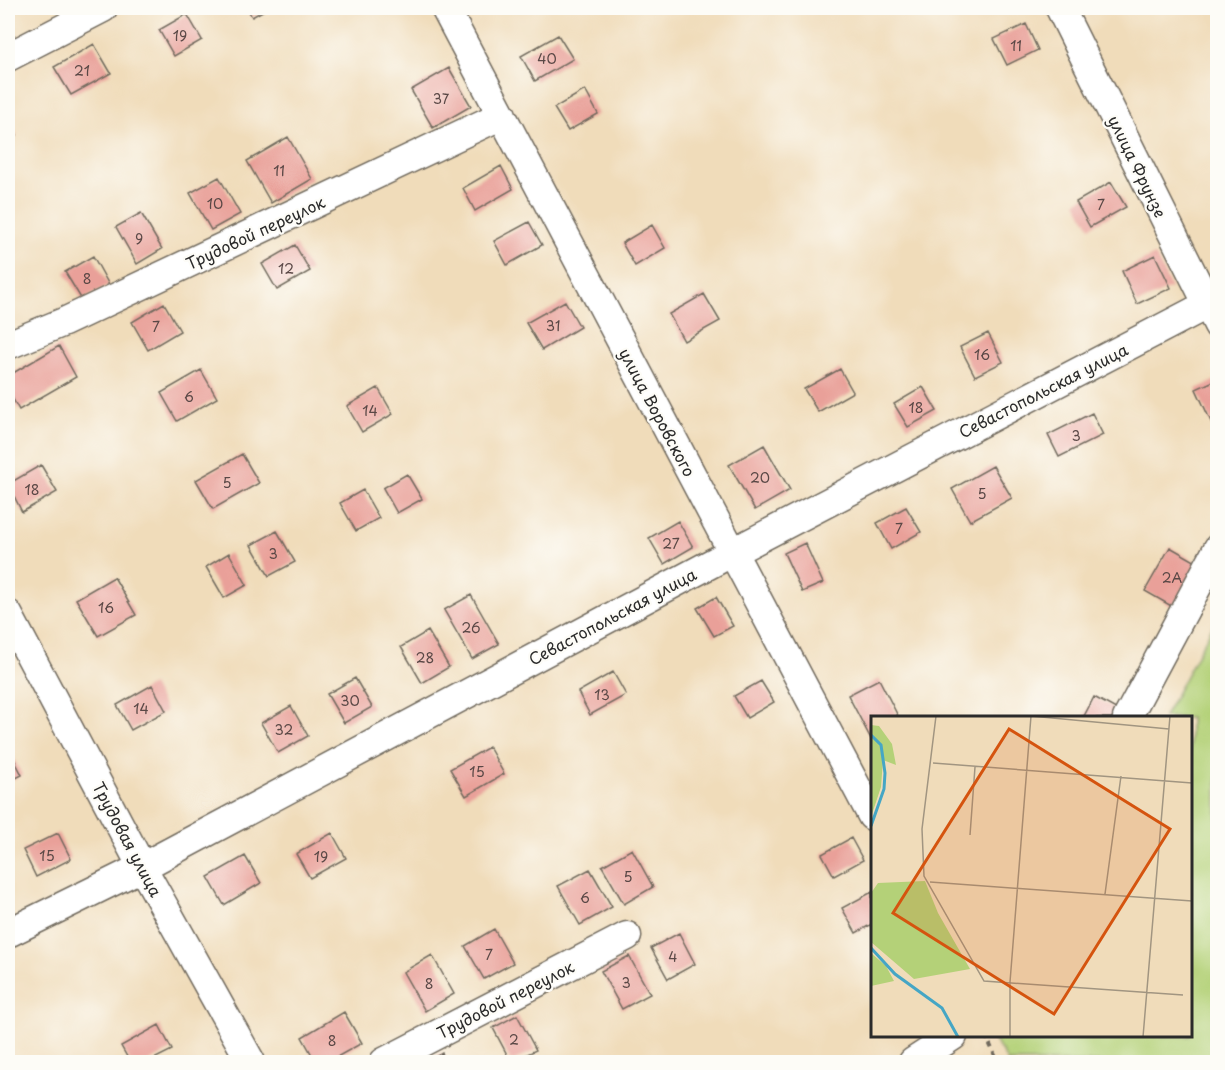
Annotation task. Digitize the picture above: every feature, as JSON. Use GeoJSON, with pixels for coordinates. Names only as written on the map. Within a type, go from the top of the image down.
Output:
{"type":"FeatureCollection","features":[{"type":"Feature","properties":{"kind":"street"},"geometry":{"type":"LineString","coordinates":[[8,57],[103,8]]}},
{"type":"Feature","properties":{"kind":"street","name":"улица Воровского"},"geometry":{"type":"LineString","coordinates":[[445,8],[731,553],[871,812]]}},
{"type":"Feature","properties":{"kind":"street","name":"улица Фрунзе"},"geometry":{"type":"LineString","coordinates":[[1060,8],[1214,310]]}},
{"type":"Feature","properties":{"kind":"street","name":"Трудовой переулок"},"geometry":{"type":"LineString","coordinates":[[8,345],[64,322],[502,115]]}},
{"type":"Feature","properties":{"kind":"street","name":"Севастопольская улица"},"geometry":{"type":"LineString","coordinates":[[8,933],[142,867],[731,553],[1214,310]]}},
{"type":"Feature","properties":{"kind":"street"},"geometry":{"type":"LineString","coordinates":[[1127,716],[1218,548]]}},
{"type":"Feature","properties":{"kind":"street","name":"Трудовая улица"},"geometry":{"type":"LineString","coordinates":[[8,614],[142,867],[251,1062]]}},
{"type":"Feature","properties":{"kind":"street","name":"Трудовой переулок"},"geometry":{"type":"LineString","coordinates":[[384,1062],[627,936]]}},
{"type":"Feature","properties":{"kind":"street"},"geometry":{"type":"LineString","coordinates":[[913,1062],[950,1037]]}},
{"type":"Feature","properties":{"kind":"path"},"geometry":{"type":"LineString","coordinates":[[987,1037],[998,1062]]}},
{"type":"Feature","properties":{"kind":"green space"},"geometry":{"type":"Polygon","coordinates":[[[1217,618],[1217,1062],[1008,1062],[993,1037],[1192,1037],[1192,716],[1165,716],[1217,618]]]}},
{"type":"Feature","properties":{"kind":"building"},"geometry":{"type":"Polygon","coordinates":[[[247,8],[268,8],[252,17],[247,8]]]}},
{"type":"Feature","properties":{"kind":"building"},"geometry":{"type":"Polygon","coordinates":[[[187,14],[202,40],[174,56],[159,30],[187,14]]]}},
{"type":"Feature","properties":{"kind":"building"},"geometry":{"type":"Polygon","coordinates":[[[1026,24],[1038,50],[1007,65],[994,39],[1026,24]]]}},
{"type":"Feature","properties":{"kind":"building"},"geometry":{"type":"Polygon","coordinates":[[[558,35],[573,59],[535,81],[521,56],[558,35]]]}},
{"type":"Feature","properties":{"kind":"building"},"geometry":{"type":"Polygon","coordinates":[[[94,44],[111,73],[71,95],[54,67],[94,44]]]}},
{"type":"Feature","properties":{"kind":"building"},"geometry":{"type":"Polygon","coordinates":[[[449,68],[471,106],[433,128],[411,90],[449,68]]]}},
{"type":"Feature","properties":{"kind":"building"},"geometry":{"type":"Polygon","coordinates":[[[585,90],[598,114],[568,131],[554,108],[585,90]]]}},
{"type":"Feature","properties":{"kind":"building"},"geometry":{"type":"Polygon","coordinates":[[[8,118],[17,135],[8,141],[8,118]]]}},
{"type":"Feature","properties":{"kind":"building"},"geometry":{"type":"Polygon","coordinates":[[[288,137],[312,179],[271,203],[247,161],[288,137]]]}},
{"type":"Feature","properties":{"kind":"building"},"geometry":{"type":"Polygon","coordinates":[[[501,166],[513,189],[475,211],[463,188],[501,166]]]}},
{"type":"Feature","properties":{"kind":"building"},"geometry":{"type":"Polygon","coordinates":[[[219,177],[240,214],[211,230],[190,193],[219,177]]]}},
{"type":"Feature","properties":{"kind":"building"},"geometry":{"type":"Polygon","coordinates":[[[1111,182],[1126,207],[1090,227],[1076,202],[1111,182]]]}},
{"type":"Feature","properties":{"kind":"building"},"geometry":{"type":"Polygon","coordinates":[[[141,213],[162,249],[137,264],[116,227],[141,213]]]}},
{"type":"Feature","properties":{"kind":"building"},"geometry":{"type":"Polygon","coordinates":[[[529,222],[542,245],[507,265],[494,241],[529,222]]]}},
{"type":"Feature","properties":{"kind":"building"},"geometry":{"type":"Polygon","coordinates":[[[652,225],[665,248],[635,266],[622,243],[652,225]]]}},
{"type":"Feature","properties":{"kind":"building"},"geometry":{"type":"Polygon","coordinates":[[[295,245],[310,271],[277,290],[262,264],[295,245]]]}},
{"type":"Feature","properties":{"kind":"building"},"geometry":{"type":"Polygon","coordinates":[[[1155,255],[1171,288],[1137,304],[1122,271],[1155,255]]]}},
{"type":"Feature","properties":{"kind":"building"},"geometry":{"type":"Polygon","coordinates":[[[93,256],[109,285],[82,300],[65,272],[93,256]]]}},
{"type":"Feature","properties":{"kind":"building"},"geometry":{"type":"Polygon","coordinates":[[[704,294],[720,321],[684,341],[669,314],[704,294]]]}},
{"type":"Feature","properties":{"kind":"building"},"geometry":{"type":"Polygon","coordinates":[[[565,301],[580,327],[542,350],[526,323],[565,301]]]}},
{"type":"Feature","properties":{"kind":"building"},"geometry":{"type":"Polygon","coordinates":[[[164,303],[180,331],[148,350],[132,322],[164,303]]]}},
{"type":"Feature","properties":{"kind":"building"},"geometry":{"type":"Polygon","coordinates":[[[988,333],[1003,362],[975,376],[960,347],[988,333]]]}},
{"type":"Feature","properties":{"kind":"building"},"geometry":{"type":"Polygon","coordinates":[[[59,346],[76,377],[19,410],[8,390],[8,376],[59,346]]]}},
{"type":"Feature","properties":{"kind":"building"},"geometry":{"type":"Polygon","coordinates":[[[840,369],[853,392],[818,412],[804,389],[840,369]]]}},
{"type":"Feature","properties":{"kind":"building"},"geometry":{"type":"Polygon","coordinates":[[[201,370],[217,398],[177,421],[161,393],[201,370]]]}},
{"type":"Feature","properties":{"kind":"building"},"geometry":{"type":"Polygon","coordinates":[[[1218,379],[1218,424],[1213,426],[1196,389],[1218,379]]]}},
{"type":"Feature","properties":{"kind":"building"},"geometry":{"type":"Polygon","coordinates":[[[923,387],[937,411],[908,427],[894,404],[923,387]]]}},
{"type":"Feature","properties":{"kind":"building"},"geometry":{"type":"Polygon","coordinates":[[[378,388],[393,414],[362,432],[347,406],[378,388]]]}},
{"type":"Feature","properties":{"kind":"building"},"geometry":{"type":"Polygon","coordinates":[[[1092,413],[1103,435],[1059,457],[1048,435],[1092,413]]]}},
{"type":"Feature","properties":{"kind":"building"},"geometry":{"type":"Polygon","coordinates":[[[764,445],[790,490],[755,510],[729,465],[764,445]]]}},
{"type":"Feature","properties":{"kind":"building"},"geometry":{"type":"Polygon","coordinates":[[[242,454],[259,483],[213,509],[196,480],[242,454]]]}},
{"type":"Feature","properties":{"kind":"building"},"geometry":{"type":"Polygon","coordinates":[[[41,465],[57,492],[22,512],[8,484],[41,465]]]}},
{"type":"Feature","properties":{"kind":"building"},"geometry":{"type":"Polygon","coordinates":[[[993,466],[1012,498],[970,521],[952,489],[993,466]]]}},
{"type":"Feature","properties":{"kind":"building"},"geometry":{"type":"Polygon","coordinates":[[[407,474],[422,499],[397,513],[383,488],[407,474]]]}},
{"type":"Feature","properties":{"kind":"building"},"geometry":{"type":"Polygon","coordinates":[[[363,490],[379,518],[356,531],[340,503],[363,490]]]}},
{"type":"Feature","properties":{"kind":"building"},"geometry":{"type":"Polygon","coordinates":[[[906,507],[921,532],[891,549],[877,523],[906,507]]]}},
{"type":"Feature","properties":{"kind":"building"},"geometry":{"type":"Polygon","coordinates":[[[678,521],[693,547],[664,564],[649,538],[678,521]]]}},
{"type":"Feature","properties":{"kind":"building"},"geometry":{"type":"Polygon","coordinates":[[[277,531],[295,562],[269,576],[251,545],[277,531]]]}},
{"type":"Feature","properties":{"kind":"building"},"geometry":{"type":"Polygon","coordinates":[[[805,543],[823,583],[802,592],[784,553],[805,543]]]}},
{"type":"Feature","properties":{"kind":"building"},"geometry":{"type":"Polygon","coordinates":[[[1170,547],[1198,563],[1173,607],[1145,591],[1170,547]]]}},
{"type":"Feature","properties":{"kind":"building"},"geometry":{"type":"Polygon","coordinates":[[[229,553],[247,585],[224,598],[206,567],[229,553]]]}},
{"type":"Feature","properties":{"kind":"building"},"geometry":{"type":"Polygon","coordinates":[[[114,577],[136,615],[98,636],[76,599],[114,577]]]}},
{"type":"Feature","properties":{"kind":"building"},"geometry":{"type":"Polygon","coordinates":[[[471,595],[499,644],[472,659],[444,610],[471,595]]]}},
{"type":"Feature","properties":{"kind":"building"},"geometry":{"type":"Polygon","coordinates":[[[716,597],[733,626],[714,636],[697,608],[716,597]]]}},
{"type":"Feature","properties":{"kind":"building"},"geometry":{"type":"Polygon","coordinates":[[[428,631],[449,667],[422,683],[401,647],[428,631]]]}},
{"type":"Feature","properties":{"kind":"building"},"geometry":{"type":"Polygon","coordinates":[[[613,672],[626,695],[590,715],[578,692],[613,672]]]}},
{"type":"Feature","properties":{"kind":"building"},"geometry":{"type":"Polygon","coordinates":[[[355,678],[372,707],[344,723],[327,694],[355,678]]]}},
{"type":"Feature","properties":{"kind":"building"},"geometry":{"type":"Polygon","coordinates":[[[879,679],[898,716],[871,716],[871,739],[848,695],[879,679]]]}},
{"type":"Feature","properties":{"kind":"building"},"geometry":{"type":"Polygon","coordinates":[[[761,681],[774,702],[747,718],[734,696],[761,681]]]}},
{"type":"Feature","properties":{"kind":"building"},"geometry":{"type":"Polygon","coordinates":[[[152,685],[166,711],[131,730],[117,705],[152,685]]]}},
{"type":"Feature","properties":{"kind":"building"},"geometry":{"type":"Polygon","coordinates":[[[1094,697],[1116,709],[1113,716],[1084,716],[1094,697]]]}},
{"type":"Feature","properties":{"kind":"building"},"geometry":{"type":"Polygon","coordinates":[[[291,706],[308,736],[278,753],[261,723],[291,706]]]}},
{"type":"Feature","properties":{"kind":"building"},"geometry":{"type":"Polygon","coordinates":[[[489,747],[504,774],[466,796],[450,769],[489,747]]]}},
{"type":"Feature","properties":{"kind":"building"},"geometry":{"type":"Polygon","coordinates":[[[10,751],[22,775],[8,782],[8,752],[10,751]]]}},
{"type":"Feature","properties":{"kind":"building"},"geometry":{"type":"Polygon","coordinates":[[[58,833],[71,859],[36,877],[23,850],[58,833]]]}},
{"type":"Feature","properties":{"kind":"building"},"geometry":{"type":"Polygon","coordinates":[[[332,833],[346,858],[310,878],[296,854],[332,833]]]}},
{"type":"Feature","properties":{"kind":"building"},"geometry":{"type":"Polygon","coordinates":[[[851,838],[863,860],[834,876],[822,854],[851,838]]]}},
{"type":"Feature","properties":{"kind":"building"},"geometry":{"type":"Polygon","coordinates":[[[632,849],[653,887],[624,904],[602,866],[632,849]]]}},
{"type":"Feature","properties":{"kind":"building"},"geometry":{"type":"Polygon","coordinates":[[[245,856],[261,883],[224,905],[208,877],[245,856]]]}},
{"type":"Feature","properties":{"kind":"building"},"geometry":{"type":"Polygon","coordinates":[[[590,869],[612,907],[580,925],[558,886],[590,869]]]}},
{"type":"Feature","properties":{"kind":"building"},"geometry":{"type":"Polygon","coordinates":[[[871,893],[871,925],[856,933],[842,908],[871,893]]]}},
{"type":"Feature","properties":{"kind":"building"},"geometry":{"type":"Polygon","coordinates":[[[494,929],[513,963],[484,979],[465,946],[494,929]]]}},
{"type":"Feature","properties":{"kind":"building"},"geometry":{"type":"Polygon","coordinates":[[[679,933],[695,964],[668,979],[651,948],[679,933]]]}},
{"type":"Feature","properties":{"kind":"building"},"geometry":{"type":"Polygon","coordinates":[[[432,955],[454,994],[425,1011],[403,972],[432,955]]]}},
{"type":"Feature","properties":{"kind":"building"},"geometry":{"type":"Polygon","coordinates":[[[629,956],[650,994],[622,1009],[601,971],[629,956]]]}},
{"type":"Feature","properties":{"kind":"building"},"geometry":{"type":"Polygon","coordinates":[[[344,1012],[362,1043],[328,1062],[316,1062],[302,1037],[344,1012]]]}},
{"type":"Feature","properties":{"kind":"building"},"geometry":{"type":"Polygon","coordinates":[[[517,1015],[536,1050],[511,1062],[493,1028],[517,1015]]]}},
{"type":"Feature","properties":{"kind":"building"},"geometry":{"type":"Polygon","coordinates":[[[159,1025],[172,1050],[148,1062],[130,1062],[121,1046],[159,1025]]]}},
{"type":"Feature","properties":{"kind":"building"},"geometry":{"type":"Polygon","coordinates":[[[442,1053],[447,1062],[426,1062],[442,1053]]]}}]}
